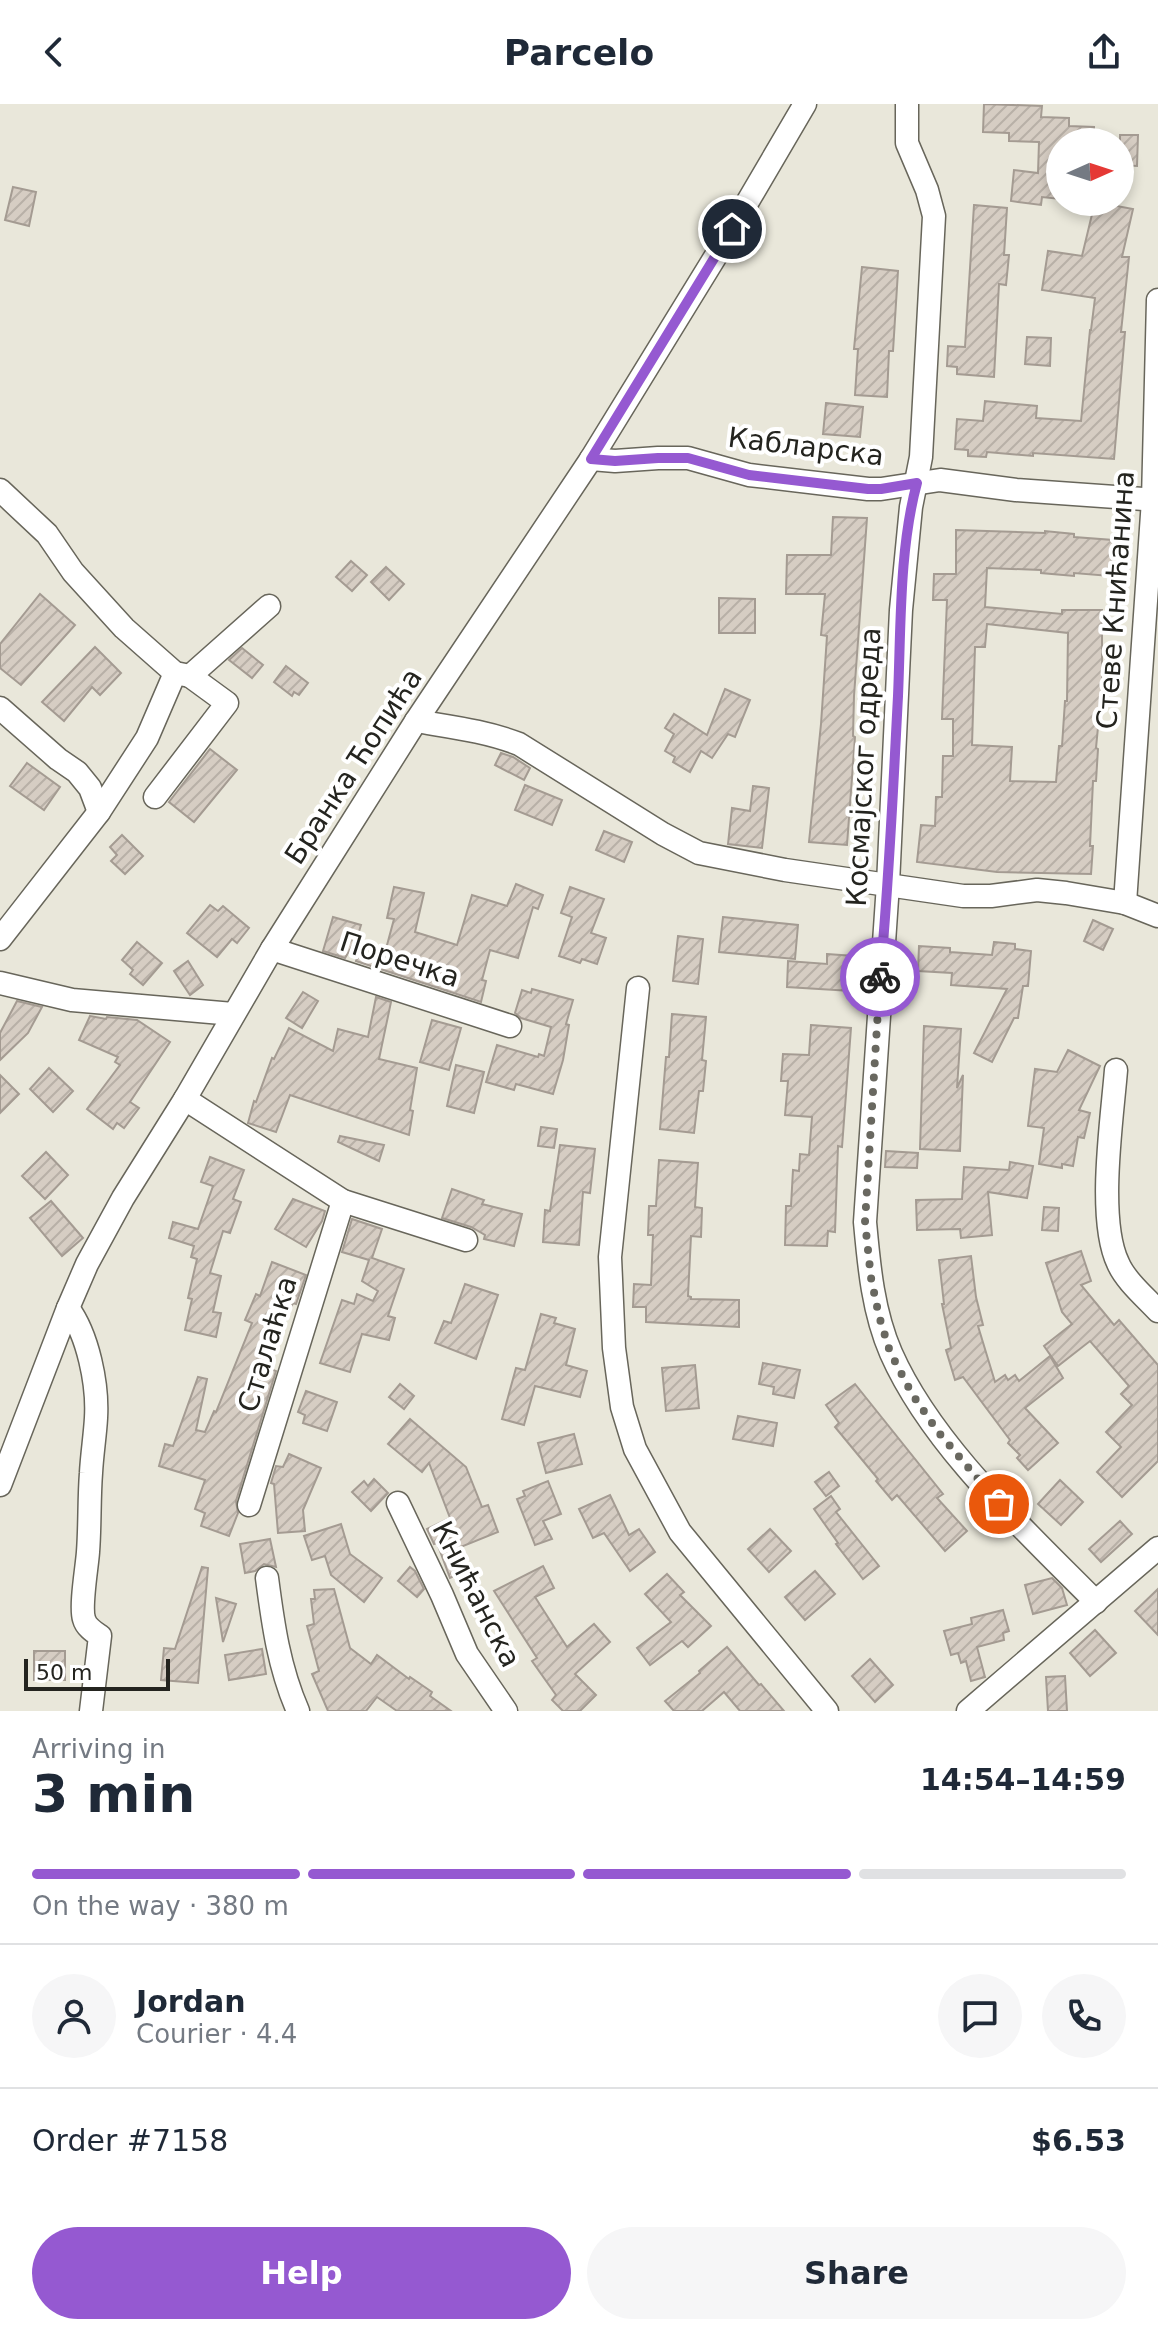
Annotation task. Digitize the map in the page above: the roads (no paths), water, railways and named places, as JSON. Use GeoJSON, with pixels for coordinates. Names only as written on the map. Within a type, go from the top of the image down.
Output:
{"type":"FeatureCollection","features":[{"type":"Feature","properties":{"kind":"street","name":"Бранка Ћопића"},"geometry":{"type":"LineString","coordinates":[[0,1485],[68,1308],[87,1264],[123,1198],[272,949],[416,721],[591,459],[805,104]]}},
{"type":"Feature","properties":{"kind":"street","name":"Космајског одреда"},"geometry":{"type":"LineString","coordinates":[[907,104],[907,143],[927,190],[934,216],[921,457],[911,507],[901,610],[888,884],[865,1222],[871,1278],[890,1352],[912,1394],[939,1433],[999,1504],[1096,1602]]}},
{"type":"Feature","properties":{"kind":"street","name":"Стеве Книћанина"},"geometry":{"type":"LineString","coordinates":[[1125,903],[1156,500],[1158,300]]}},
{"type":"Feature","properties":{"kind":"street","name":"Кабларска"},"geometry":{"type":"LineString","coordinates":[[591,459],[688,458],[749,475],[868,489],[940,480],[1016,490],[1156,500]]}},
{"type":"Feature","properties":{"kind":"street"},"geometry":{"type":"LineString","coordinates":[[0,490],[47,534],[73,572],[124,628],[183,674],[227,703],[155,797]]}},
{"type":"Feature","properties":{"kind":"street"},"geometry":{"type":"LineString","coordinates":[[0,939],[99,812],[147,738],[183,674],[269,606]]}},
{"type":"Feature","properties":{"kind":"street"},"geometry":{"type":"LineString","coordinates":[[0,708],[77,772],[90,788],[99,812]]}},
{"type":"Feature","properties":{"kind":"street"},"geometry":{"type":"LineString","coordinates":[[416,721],[477,731],[519,744],[699,853],[785,870],[963,896],[1037,890],[1066,893],[1125,903],[1158,916]]}},
{"type":"Feature","properties":{"kind":"street","name":"Поречка"},"geometry":{"type":"LineString","coordinates":[[272,949],[510,1026]]}},
{"type":"Feature","properties":{"kind":"street"},"geometry":{"type":"LineString","coordinates":[[0,983],[72,1000],[233,1014]]}},
{"type":"Feature","properties":{"kind":"street"},"geometry":{"type":"LineString","coordinates":[[638,988],[610,1257],[614,1348],[622,1407],[635,1449],[680,1532],[827,1711]]}},
{"type":"Feature","properties":{"kind":"street"},"geometry":{"type":"LineString","coordinates":[[1116,1070],[1110,1137],[1109,1237],[1119,1266],[1158,1311]]}},
{"type":"Feature","properties":{"kind":"street"},"geometry":{"type":"LineString","coordinates":[[185,1099],[343,1201],[466,1240]]}},
{"type":"Feature","properties":{"kind":"street","name":"Сталаћка"},"geometry":{"type":"LineString","coordinates":[[249,1505],[343,1201]]}},
{"type":"Feature","properties":{"kind":"street"},"geometry":{"type":"LineString","coordinates":[[68,1308],[85,1336],[97,1415],[83,1607],[83,1618],[89,1628],[100,1636],[91,1711]]}},
{"type":"Feature","properties":{"kind":"street","name":"Книћанска"},"geometry":{"type":"LineString","coordinates":[[398,1503],[467,1654],[506,1711]]}},
{"type":"Feature","properties":{"kind":"street"},"geometry":{"type":"LineString","coordinates":[[968,1711],[1158,1548]]}},
{"type":"Feature","properties":{"kind":"street"},"geometry":{"type":"LineString","coordinates":[[267,1578],[274,1634],[286,1684],[298,1711]]}}]}
